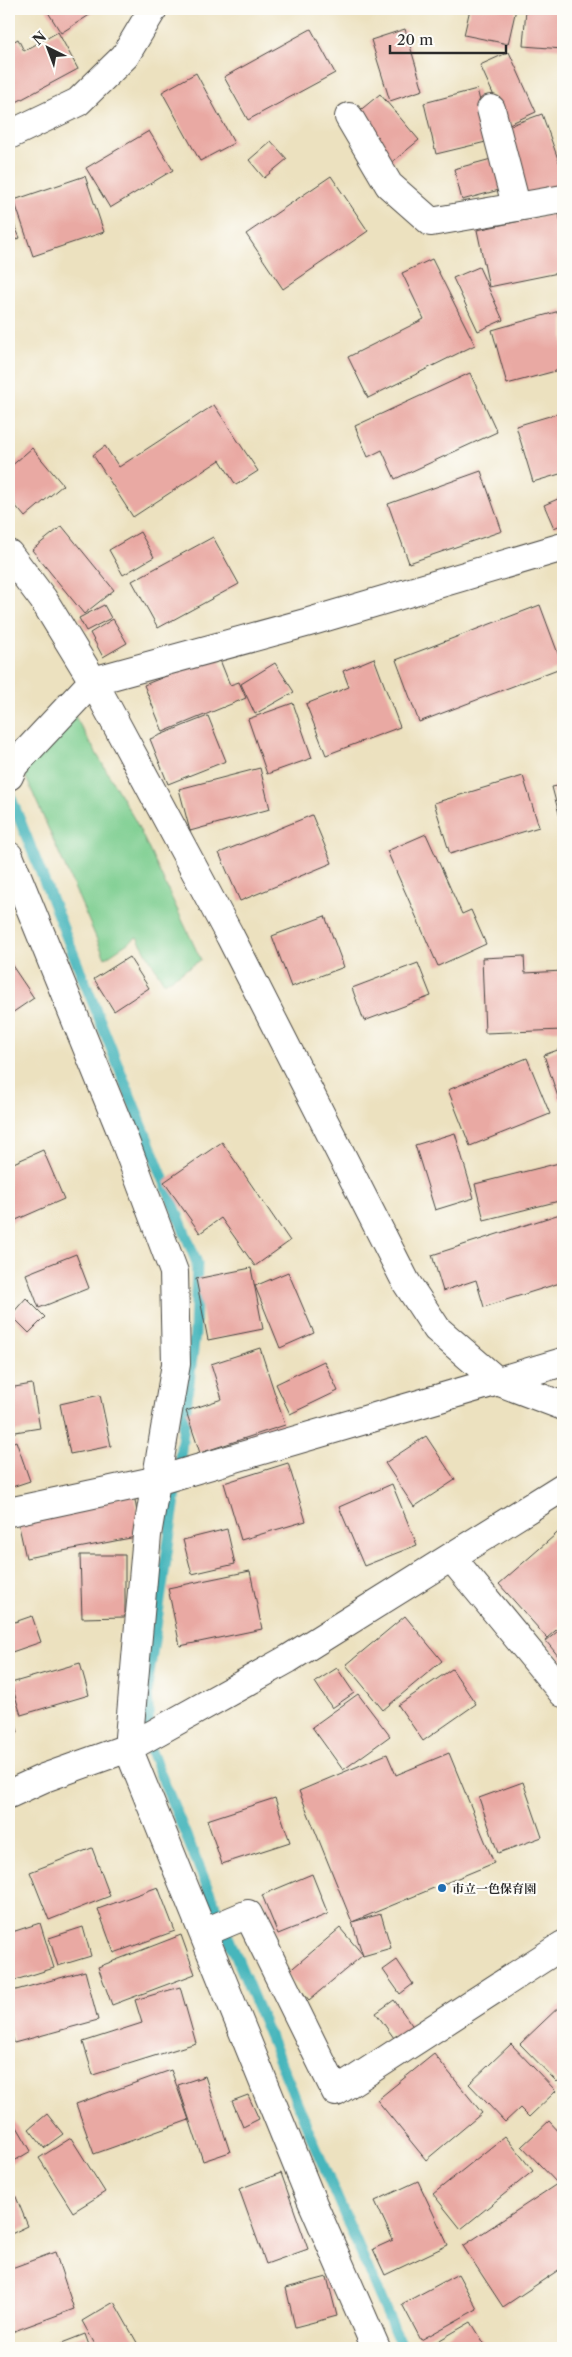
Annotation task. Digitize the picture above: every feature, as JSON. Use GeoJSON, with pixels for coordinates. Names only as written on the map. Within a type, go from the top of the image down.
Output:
{"type":"FeatureCollection","features":[{"type":"Feature","properties":{"kind":"street"},"geometry":{"type":"LineString","coordinates":[[9,135],[78,102],[125,56],[153,9]]}},
{"type":"Feature","properties":{"kind":"street"},"geometry":{"type":"LineString","coordinates":[[492,109],[516,205]]}},
{"type":"Feature","properties":{"kind":"street"},"geometry":{"type":"LineString","coordinates":[[349,117],[389,185],[431,222],[516,205],[563,198]]}},
{"type":"Feature","properties":{"kind":"street"},"geometry":{"type":"LineString","coordinates":[[11,771],[93,681],[309,622],[563,547]]}},
{"type":"Feature","properties":{"kind":"street"},"geometry":{"type":"LineString","coordinates":[[9,554],[43,599],[93,681],[230,936],[406,1282],[437,1328],[497,1381],[563,1406]]}},
{"type":"Feature","properties":{"kind":"street"},"geometry":{"type":"LineString","coordinates":[[9,856],[121,1130],[174,1272],[176,1364],[160,1480],[147,1535],[128,1748],[313,2204],[376,2348]]}},
{"type":"Feature","properties":{"kind":"street"},"geometry":{"type":"LineString","coordinates":[[9,1512],[160,1480],[563,1362]]}},
{"type":"Feature","properties":{"kind":"street"},"geometry":{"type":"LineString","coordinates":[[9,1794],[44,1778],[128,1748],[288,1659],[563,1487]]}},
{"type":"Feature","properties":{"kind":"street"},"geometry":{"type":"LineString","coordinates":[[451,1557],[563,1693]]}},
{"type":"Feature","properties":{"kind":"street"},"geometry":{"type":"LineString","coordinates":[[203,1933],[248,1914],[336,2092],[563,1946]]}},
{"type":"Feature","properties":{"kind":"green space"},"geometry":{"type":"Polygon","coordinates":[[[69,706],[136,822],[201,960],[164,983],[137,937],[105,958],[21,766],[69,706]]]}},
{"type":"Feature","properties":{"kind":"building"},"geometry":{"type":"Polygon","coordinates":[[[46,9],[99,9],[61,33],[46,9]]]}},
{"type":"Feature","properties":{"kind":"building"},"geometry":{"type":"Polygon","coordinates":[[[470,9],[516,9],[508,44],[464,35],[470,9]]]}},
{"type":"Feature","properties":{"kind":"building"},"geometry":{"type":"Polygon","coordinates":[[[526,9],[563,9],[563,49],[523,46],[526,9]]]}},
{"type":"Feature","properties":{"kind":"building"},"geometry":{"type":"Polygon","coordinates":[[[311,29],[335,73],[248,120],[224,77],[311,29]]]}},
{"type":"Feature","properties":{"kind":"building"},"geometry":{"type":"Polygon","coordinates":[[[405,29],[423,90],[390,101],[371,40],[405,29]]]}},
{"type":"Feature","properties":{"kind":"building"},"geometry":{"type":"Polygon","coordinates":[[[58,32],[78,69],[9,106],[9,44],[18,39],[24,51],[58,32]]]}},
{"type":"Feature","properties":{"kind":"building"},"geometry":{"type":"Polygon","coordinates":[[[509,52],[536,112],[507,125],[480,65],[509,52]]]}},
{"type":"Feature","properties":{"kind":"building"},"geometry":{"type":"Polygon","coordinates":[[[196,73],[234,143],[200,161],[162,92],[196,73]]]}},
{"type":"Feature","properties":{"kind":"building"},"geometry":{"type":"Polygon","coordinates":[[[477,89],[490,141],[436,154],[424,103],[477,89]]]}},
{"type":"Feature","properties":{"kind":"building"},"geometry":{"type":"Polygon","coordinates":[[[380,94],[419,140],[390,164],[352,117],[380,94]]]}},
{"type":"Feature","properties":{"kind":"building"},"geometry":{"type":"Polygon","coordinates":[[[542,114],[563,173],[563,184],[527,196],[503,128],[542,114]]]}},
{"type":"Feature","properties":{"kind":"building"},"geometry":{"type":"Polygon","coordinates":[[[149,131],[173,170],[110,208],[86,168],[149,131]]]}},
{"type":"Feature","properties":{"kind":"building"},"geometry":{"type":"Polygon","coordinates":[[[271,141],[287,159],[264,178],[249,160],[271,141]]]}},
{"type":"Feature","properties":{"kind":"building"},"geometry":{"type":"Polygon","coordinates":[[[495,158],[503,189],[462,200],[454,169],[495,158]]]}},
{"type":"Feature","properties":{"kind":"building"},"geometry":{"type":"Polygon","coordinates":[[[85,176],[104,232],[33,256],[14,200],[85,176]]]}},
{"type":"Feature","properties":{"kind":"building"},"geometry":{"type":"Polygon","coordinates":[[[331,176],[368,231],[283,289],[246,234],[331,176]]]}},
{"type":"Feature","properties":{"kind":"building"},"geometry":{"type":"Polygon","coordinates":[[[9,213],[20,238],[9,243],[9,213]]]}},
{"type":"Feature","properties":{"kind":"building"},"geometry":{"type":"Polygon","coordinates":[[[559,213],[563,236],[563,272],[489,287],[477,230],[559,213]]]}},
{"type":"Feature","properties":{"kind":"building"},"geometry":{"type":"Polygon","coordinates":[[[432,259],[475,345],[368,398],[348,357],[424,319],[402,273],[432,259]]]}},
{"type":"Feature","properties":{"kind":"building"},"geometry":{"type":"Polygon","coordinates":[[[479,267],[503,320],[478,331],[453,278],[479,267]]]}},
{"type":"Feature","properties":{"kind":"building"},"geometry":{"type":"Polygon","coordinates":[[[563,310],[563,369],[507,384],[492,330],[563,310]]]}},
{"type":"Feature","properties":{"kind":"building"},"geometry":{"type":"Polygon","coordinates":[[[470,373],[497,432],[395,479],[382,450],[368,457],[355,426],[470,373]]]}},
{"type":"Feature","properties":{"kind":"building"},"geometry":{"type":"Polygon","coordinates":[[[214,405],[258,471],[236,485],[220,460],[133,517],[93,455],[105,446],[119,467],[214,405]]]}},
{"type":"Feature","properties":{"kind":"building"},"geometry":{"type":"Polygon","coordinates":[[[563,412],[563,473],[533,482],[516,426],[563,412]]]}},
{"type":"Feature","properties":{"kind":"building"},"geometry":{"type":"Polygon","coordinates":[[[32,448],[63,485],[25,517],[9,498],[9,468],[32,448]]]}},
{"type":"Feature","properties":{"kind":"building"},"geometry":{"type":"Polygon","coordinates":[[[481,471],[502,531],[409,563],[388,504],[481,471]]]}},
{"type":"Feature","properties":{"kind":"building"},"geometry":{"type":"Polygon","coordinates":[[[560,498],[563,506],[563,524],[554,528],[544,505],[560,498]]]}},
{"type":"Feature","properties":{"kind":"building"},"geometry":{"type":"Polygon","coordinates":[[[62,526],[114,590],[84,614],[32,550],[62,526]]]}},
{"type":"Feature","properties":{"kind":"building"},"geometry":{"type":"Polygon","coordinates":[[[140,532],[154,557],[123,575],[109,550],[140,532]]]}},
{"type":"Feature","properties":{"kind":"building"},"geometry":{"type":"Polygon","coordinates":[[[213,537],[239,584],[158,628],[132,581],[213,537]]]}},
{"type":"Feature","properties":{"kind":"building"},"geometry":{"type":"Polygon","coordinates":[[[104,605],[111,618],[86,631],[79,618],[104,605]]]}},
{"type":"Feature","properties":{"kind":"building"},"geometry":{"type":"Polygon","coordinates":[[[540,605],[563,667],[419,722],[396,660],[540,605]]]}},
{"type":"Feature","properties":{"kind":"building"},"geometry":{"type":"Polygon","coordinates":[[[113,619],[127,643],[103,657],[90,633],[113,619]]]}},
{"type":"Feature","properties":{"kind":"building"},"geometry":{"type":"Polygon","coordinates":[[[218,655],[230,685],[239,682],[246,698],[163,732],[144,685],[218,655]]]}},
{"type":"Feature","properties":{"kind":"building"},"geometry":{"type":"Polygon","coordinates":[[[374,658],[400,727],[326,755],[306,704],[349,687],[343,671],[374,658]]]}},
{"type":"Feature","properties":{"kind":"building"},"geometry":{"type":"Polygon","coordinates":[[[275,663],[294,692],[255,714],[241,684],[275,663]]]}},
{"type":"Feature","properties":{"kind":"building"},"geometry":{"type":"Polygon","coordinates":[[[293,703],[312,758],[267,774],[248,719],[293,703]]]}},
{"type":"Feature","properties":{"kind":"building"},"geometry":{"type":"Polygon","coordinates":[[[208,716],[226,761],[168,784],[150,739],[208,716]]]}},
{"type":"Feature","properties":{"kind":"building"},"geometry":{"type":"Polygon","coordinates":[[[260,768],[270,809],[190,831],[179,789],[260,768]]]}},
{"type":"Feature","properties":{"kind":"building"},"geometry":{"type":"Polygon","coordinates":[[[523,776],[539,827],[450,854],[434,803],[523,776]]]}},
{"type":"Feature","properties":{"kind":"building"},"geometry":{"type":"Polygon","coordinates":[[[563,785],[563,829],[552,787],[563,785]]]}},
{"type":"Feature","properties":{"kind":"building"},"geometry":{"type":"Polygon","coordinates":[[[312,815],[332,863],[240,901],[219,853],[312,815]]]}},
{"type":"Feature","properties":{"kind":"building"},"geometry":{"type":"Polygon","coordinates":[[[426,834],[462,914],[471,910],[486,944],[438,966],[387,851],[426,834]]]}},
{"type":"Feature","properties":{"kind":"building"},"geometry":{"type":"Polygon","coordinates":[[[325,916],[344,967],[291,987],[272,936],[325,916]]]}},
{"type":"Feature","properties":{"kind":"building"},"geometry":{"type":"Polygon","coordinates":[[[524,956],[525,973],[563,971],[563,1030],[485,1033],[482,958],[524,956]]]}},
{"type":"Feature","properties":{"kind":"building"},"geometry":{"type":"Polygon","coordinates":[[[129,957],[149,988],[114,1011],[94,979],[129,957]]]}},
{"type":"Feature","properties":{"kind":"building"},"geometry":{"type":"Polygon","coordinates":[[[9,961],[34,998],[9,1015],[9,961]]]}},
{"type":"Feature","properties":{"kind":"building"},"geometry":{"type":"Polygon","coordinates":[[[418,963],[431,996],[364,1021],[352,988],[418,963]]]}},
{"type":"Feature","properties":{"kind":"building"},"geometry":{"type":"Polygon","coordinates":[[[563,1048],[563,1099],[559,1100],[544,1055],[563,1048]]]}},
{"type":"Feature","properties":{"kind":"building"},"geometry":{"type":"Polygon","coordinates":[[[527,1058],[550,1114],[470,1146],[448,1090],[527,1058]]]}},
{"type":"Feature","properties":{"kind":"building"},"geometry":{"type":"Polygon","coordinates":[[[455,1133],[474,1198],[435,1210],[415,1145],[455,1133]]]}},
{"type":"Feature","properties":{"kind":"building"},"geometry":{"type":"Polygon","coordinates":[[[222,1142],[290,1241],[255,1266],[221,1218],[200,1233],[164,1182],[222,1142]]]}},
{"type":"Feature","properties":{"kind":"building"},"geometry":{"type":"Polygon","coordinates":[[[43,1150],[64,1199],[9,1223],[9,1165],[43,1150]]]}},
{"type":"Feature","properties":{"kind":"building"},"geometry":{"type":"Polygon","coordinates":[[[563,1162],[563,1200],[484,1220],[475,1184],[563,1162]]]}},
{"type":"Feature","properties":{"kind":"building"},"geometry":{"type":"Polygon","coordinates":[[[563,1213],[563,1282],[484,1307],[476,1280],[443,1291],[432,1255],[563,1213]]]}},
{"type":"Feature","properties":{"kind":"building"},"geometry":{"type":"Polygon","coordinates":[[[76,1254],[89,1288],[39,1308],[26,1274],[76,1254]]]}},
{"type":"Feature","properties":{"kind":"building"},"geometry":{"type":"Polygon","coordinates":[[[251,1268],[263,1329],[208,1340],[196,1279],[251,1268]]]}},
{"type":"Feature","properties":{"kind":"building"},"geometry":{"type":"Polygon","coordinates":[[[288,1272],[314,1333],[280,1348],[255,1286],[288,1272]]]}},
{"type":"Feature","properties":{"kind":"building"},"geometry":{"type":"Polygon","coordinates":[[[26,1298],[45,1317],[29,1333],[11,1315],[26,1298]]]}},
{"type":"Feature","properties":{"kind":"building"},"geometry":{"type":"Polygon","coordinates":[[[260,1348],[285,1425],[200,1453],[186,1411],[222,1399],[211,1364],[260,1348]]]}},
{"type":"Feature","properties":{"kind":"building"},"geometry":{"type":"Polygon","coordinates":[[[324,1361],[338,1391],[290,1414],[276,1384],[324,1361]]]}},
{"type":"Feature","properties":{"kind":"building"},"geometry":{"type":"Polygon","coordinates":[[[32,1384],[40,1428],[9,1433],[9,1388],[32,1384]]]}},
{"type":"Feature","properties":{"kind":"building"},"geometry":{"type":"Polygon","coordinates":[[[100,1395],[111,1446],[70,1454],[60,1404],[100,1395]]]}},
{"type":"Feature","properties":{"kind":"building"},"geometry":{"type":"Polygon","coordinates":[[[426,1436],[455,1480],[414,1507],[385,1463],[426,1436]]]}},
{"type":"Feature","properties":{"kind":"building"},"geometry":{"type":"Polygon","coordinates":[[[16,1441],[30,1481],[9,1488],[9,1444],[16,1441]]]}},
{"type":"Feature","properties":{"kind":"building"},"geometry":{"type":"Polygon","coordinates":[[[288,1463],[306,1521],[241,1540],[224,1483],[288,1463]]]}},
{"type":"Feature","properties":{"kind":"building"},"geometry":{"type":"Polygon","coordinates":[[[392,1484],[417,1545],[364,1566],[339,1507],[392,1484]]]}},
{"type":"Feature","properties":{"kind":"building"},"geometry":{"type":"Polygon","coordinates":[[[134,1494],[141,1536],[26,1558],[17,1517],[134,1494]]]}},
{"type":"Feature","properties":{"kind":"building"},"geometry":{"type":"Polygon","coordinates":[[[563,1528],[563,1624],[547,1638],[499,1584],[563,1528]]]}},
{"type":"Feature","properties":{"kind":"building"},"geometry":{"type":"Polygon","coordinates":[[[227,1529],[235,1564],[192,1574],[183,1540],[227,1529]]]}},
{"type":"Feature","properties":{"kind":"building"},"geometry":{"type":"Polygon","coordinates":[[[80,1555],[125,1555],[125,1617],[82,1618],[80,1555]]]}},
{"type":"Feature","properties":{"kind":"building"},"geometry":{"type":"Polygon","coordinates":[[[250,1571],[262,1629],[180,1646],[168,1588],[250,1571]]]}},
{"type":"Feature","properties":{"kind":"building"},"geometry":{"type":"Polygon","coordinates":[[[32,1616],[41,1642],[9,1653],[9,1624],[32,1616]]]}},
{"type":"Feature","properties":{"kind":"building"},"geometry":{"type":"Polygon","coordinates":[[[405,1616],[442,1661],[383,1710],[346,1665],[405,1616]]]}},
{"type":"Feature","properties":{"kind":"building"},"geometry":{"type":"Polygon","coordinates":[[[563,1627],[563,1662],[546,1641],[563,1627]]]}},
{"type":"Feature","properties":{"kind":"building"},"geometry":{"type":"Polygon","coordinates":[[[80,1663],[89,1695],[21,1715],[11,1683],[80,1663]]]}},
{"type":"Feature","properties":{"kind":"building"},"geometry":{"type":"Polygon","coordinates":[[[337,1668],[354,1693],[332,1708],[315,1682],[337,1668]]]}},
{"type":"Feature","properties":{"kind":"building"},"geometry":{"type":"Polygon","coordinates":[[[452,1669],[476,1704],[423,1741],[398,1705],[452,1669]]]}},
{"type":"Feature","properties":{"kind":"building"},"geometry":{"type":"Polygon","coordinates":[[[358,1694],[390,1736],[343,1770],[312,1727],[358,1694]]]}},
{"type":"Feature","properties":{"kind":"building"},"geometry":{"type":"Polygon","coordinates":[[[9,1702],[18,1732],[9,1735],[9,1702]]]}},
{"type":"Feature","properties":{"kind":"building"},"geometry":{"type":"Polygon","coordinates":[[[449,1753],[494,1863],[352,1922],[299,1791],[387,1754],[396,1775],[449,1753]]]}},
{"type":"Feature","properties":{"kind":"building"},"geometry":{"type":"Polygon","coordinates":[[[523,1782],[542,1837],[498,1853],[479,1798],[523,1782]]]}},
{"type":"Feature","properties":{"kind":"building"},"geometry":{"type":"Polygon","coordinates":[[[275,1798],[290,1842],[222,1864],[207,1820],[275,1798]]]}},
{"type":"Feature","properties":{"kind":"building"},"geometry":{"type":"Polygon","coordinates":[[[92,1848],[110,1896],[49,1920],[30,1872],[92,1848]]]}},
{"type":"Feature","properties":{"kind":"building"},"geometry":{"type":"Polygon","coordinates":[[[312,1874],[328,1914],[278,1934],[262,1895],[312,1874]]]}},
{"type":"Feature","properties":{"kind":"building"},"geometry":{"type":"Polygon","coordinates":[[[158,1887],[175,1931],[114,1953],[98,1909],[158,1887]]]}},
{"type":"Feature","properties":{"kind":"building"},"geometry":{"type":"Polygon","coordinates":[[[381,1914],[391,1948],[363,1956],[352,1922],[381,1914]]]}},
{"type":"Feature","properties":{"kind":"building"},"geometry":{"type":"Polygon","coordinates":[[[40,1923],[54,1968],[9,1982],[9,1933],[40,1923]]]}},
{"type":"Feature","properties":{"kind":"building"},"geometry":{"type":"Polygon","coordinates":[[[83,1927],[91,1956],[58,1966],[49,1938],[83,1927]]]}},
{"type":"Feature","properties":{"kind":"building"},"geometry":{"type":"Polygon","coordinates":[[[340,1928],[363,1955],[309,2000],[287,1973],[340,1928]]]}},
{"type":"Feature","properties":{"kind":"building"},"geometry":{"type":"Polygon","coordinates":[[[181,1935],[195,1974],[112,2005],[98,1967],[181,1935]]]}},
{"type":"Feature","properties":{"kind":"building"},"geometry":{"type":"Polygon","coordinates":[[[397,1960],[413,1984],[400,1994],[383,1970],[397,1960]]]}},
{"type":"Feature","properties":{"kind":"building"},"geometry":{"type":"Polygon","coordinates":[[[85,1971],[98,2020],[14,2043],[9,2024],[9,1992],[85,1971]]]}},
{"type":"Feature","properties":{"kind":"building"},"geometry":{"type":"Polygon","coordinates":[[[180,1987],[196,2043],[93,2075],[83,2042],[142,2023],[135,2000],[180,1987]]]}},
{"type":"Feature","properties":{"kind":"building"},"geometry":{"type":"Polygon","coordinates":[[[394,2000],[417,2032],[399,2045],[376,2013],[394,2000]]]}},
{"type":"Feature","properties":{"kind":"building"},"geometry":{"type":"Polygon","coordinates":[[[563,2003],[563,2076],[557,2082],[520,2044],[563,2003]]]}},
{"type":"Feature","properties":{"kind":"building"},"geometry":{"type":"Polygon","coordinates":[[[511,2044],[556,2091],[529,2117],[520,2108],[505,2122],[469,2084],[511,2044]]]}},
{"type":"Feature","properties":{"kind":"building"},"geometry":{"type":"Polygon","coordinates":[[[434,2054],[482,2113],[426,2160],[377,2100],[434,2054]]]}},
{"type":"Feature","properties":{"kind":"building"},"geometry":{"type":"Polygon","coordinates":[[[171,2070],[189,2120],[94,2154],[76,2104],[171,2070]]]}},
{"type":"Feature","properties":{"kind":"building"},"geometry":{"type":"Polygon","coordinates":[[[205,2076],[230,2152],[203,2161],[178,2085],[205,2076]]]}},
{"type":"Feature","properties":{"kind":"building"},"geometry":{"type":"Polygon","coordinates":[[[248,2095],[259,2119],[243,2127],[232,2101],[248,2095]]]}},
{"type":"Feature","properties":{"kind":"building"},"geometry":{"type":"Polygon","coordinates":[[[9,2113],[31,2151],[9,2164],[9,2113]]]}},
{"type":"Feature","properties":{"kind":"building"},"geometry":{"type":"Polygon","coordinates":[[[47,2114],[63,2134],[44,2148],[29,2129],[47,2114]]]}},
{"type":"Feature","properties":{"kind":"building"},"geometry":{"type":"Polygon","coordinates":[[[549,2121],[561,2134],[563,2132],[563,2179],[558,2184],[522,2146],[549,2121]]]}},
{"type":"Feature","properties":{"kind":"building"},"geometry":{"type":"Polygon","coordinates":[[[505,2136],[533,2171],[461,2229],[433,2194],[505,2136]]]}},
{"type":"Feature","properties":{"kind":"building"},"geometry":{"type":"Polygon","coordinates":[[[71,2138],[105,2192],[73,2212],[39,2158],[71,2138]]]}},
{"type":"Feature","properties":{"kind":"building"},"geometry":{"type":"Polygon","coordinates":[[[281,2173],[308,2249],[266,2264],[239,2189],[281,2173]]]}},
{"type":"Feature","properties":{"kind":"building"},"geometry":{"type":"Polygon","coordinates":[[[9,2180],[28,2226],[9,2235],[9,2180]]]}},
{"type":"Feature","properties":{"kind":"building"},"geometry":{"type":"Polygon","coordinates":[[[563,2180],[563,2267],[503,2307],[463,2246],[563,2180]]]}},
{"type":"Feature","properties":{"kind":"building"},"geometry":{"type":"Polygon","coordinates":[[[418,2181],[448,2245],[385,2275],[373,2249],[393,2240],[375,2201],[418,2181]]]}},
{"type":"Feature","properties":{"kind":"building"},"geometry":{"type":"Polygon","coordinates":[[[55,2252],[74,2309],[9,2333],[9,2269],[55,2252]]]}},
{"type":"Feature","properties":{"kind":"building"},"geometry":{"type":"Polygon","coordinates":[[[458,2274],[477,2309],[421,2340],[402,2304],[458,2274]]]}},
{"type":"Feature","properties":{"kind":"building"},"geometry":{"type":"Polygon","coordinates":[[[327,2277],[337,2316],[295,2327],[286,2288],[327,2277]]]}},
{"type":"Feature","properties":{"kind":"building"},"geometry":{"type":"Polygon","coordinates":[[[114,2302],[140,2348],[97,2348],[82,2321],[114,2302]]]}},
{"type":"Feature","properties":{"kind":"building"},"geometry":{"type":"Polygon","coordinates":[[[471,2322],[487,2348],[426,2348],[471,2322]]]}},
{"type":"Feature","properties":{"kind":"building"},"geometry":{"type":"Polygon","coordinates":[[[85,2334],[90,2348],[49,2348],[85,2334]]]}},
{"type":"Feature","properties":{"kind":"waterway"},"geometry":{"type":"LineString","coordinates":[[9,793],[197,1263],[195,1333],[175,1499],[147,1688],[150,1749],[326,2172],[402,2348]]}},
{"type":"Feature","properties":{"kind":"place","name":"市立一色保育園"},"geometry":{"type":"Point","coordinates":[442,1888]}}]}
